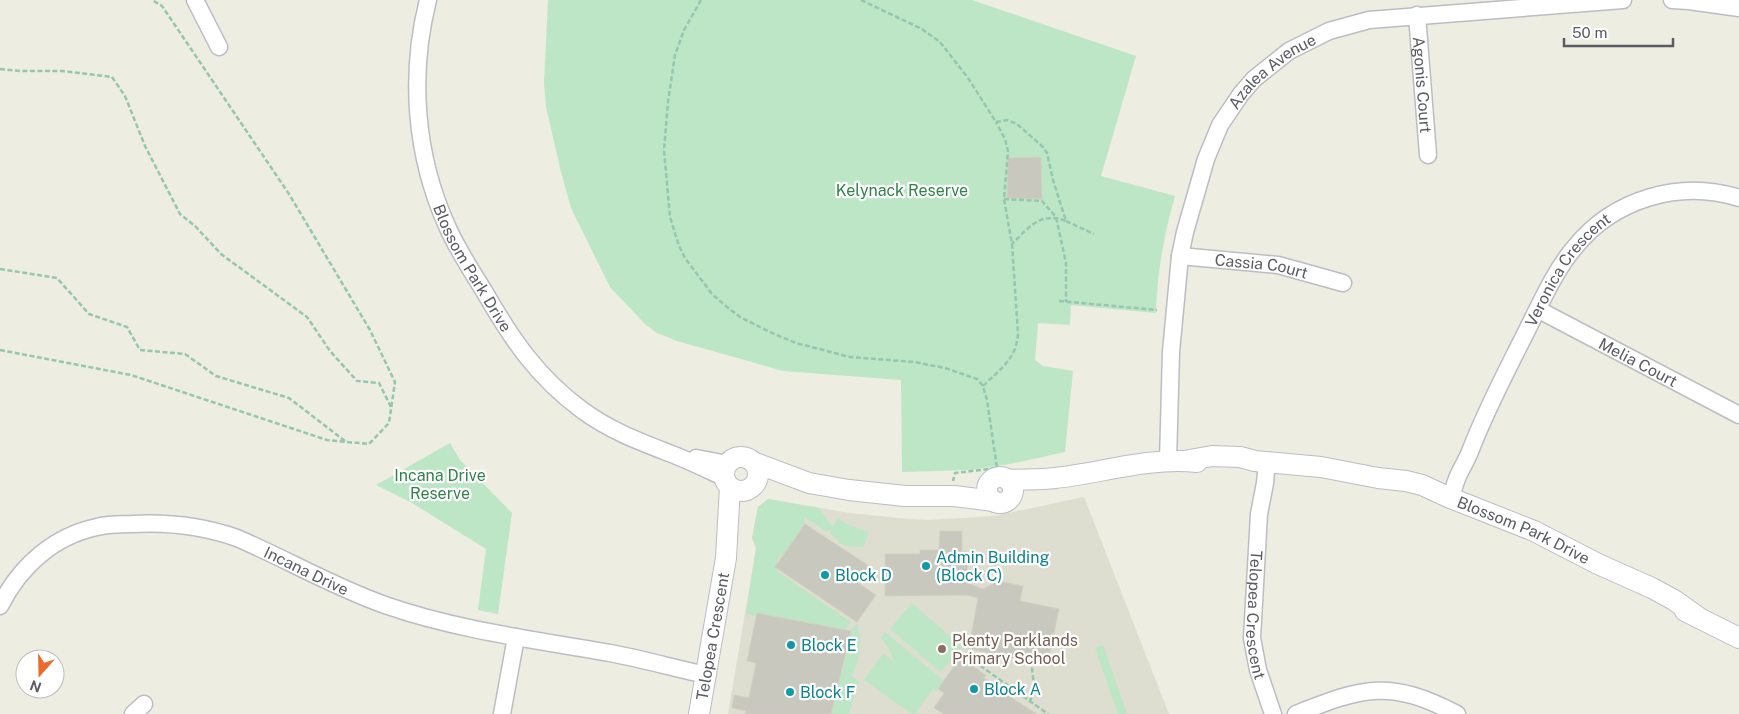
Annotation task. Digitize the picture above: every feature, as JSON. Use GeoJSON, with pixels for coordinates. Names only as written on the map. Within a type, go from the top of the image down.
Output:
{"type":"FeatureCollection","features":[{"type":"Feature","properties":{"kind":"street"},"geometry":{"type":"LineString","coordinates":[[195,0],[219,47]]}},
{"type":"Feature","properties":{"kind":"street","name":"Blossom Park Drive"},"geometry":{"type":"LineString","coordinates":[[428,0],[422,22],[417,65],[419,120],[426,162],[438,206],[459,249],[523,354],[551,385],[583,411],[613,430],[636,441],[737,480],[808,483],[877,494],[937,497],[954,489],[1001,490],[1053,478],[1130,465],[1177,461],[1228,465],[1260,461],[1321,468],[1378,478],[1420,493],[1452,498],[1534,531],[1598,564],[1652,588],[1739,638]]}},
{"type":"Feature","properties":{"kind":"street","name":"Azalea Avenue"},"geometry":{"type":"LineString","coordinates":[[1177,461],[1178,439],[1171,408],[1169,382],[1180,256],[1206,159],[1213,142],[1229,111],[1254,79],[1289,51],[1329,31],[1369,20],[1623,0]]}},
{"type":"Feature","properties":{"kind":"street"},"geometry":{"type":"LineString","coordinates":[[1672,0],[1739,8]]}},
{"type":"Feature","properties":{"kind":"street","name":"Agonis Court"},"geometry":{"type":"LineString","coordinates":[[1417,15],[1428,154]]}},
{"type":"Feature","properties":{"kind":"street","name":"Veronica Crescent"},"geometry":{"type":"LineString","coordinates":[[1452,498],[1466,480],[1471,451],[1491,400],[1554,279],[1574,247],[1599,222],[1631,204],[1652,196],[1676,192],[1709,191],[1739,198]]}},
{"type":"Feature","properties":{"kind":"street","name":"Cassia Court"},"geometry":{"type":"LineString","coordinates":[[1180,256],[1278,265],[1342,283]]}},
{"type":"Feature","properties":{"kind":"street","name":"Melia Court"},"geometry":{"type":"LineString","coordinates":[[1538,310],[1739,414]]}},
{"type":"Feature","properties":{"kind":"street","name":"Telopea Crescent"},"geometry":{"type":"LineString","coordinates":[[1260,461],[1265,484],[1259,514],[1252,638],[1258,670],[1273,714]]}},
{"type":"Feature","properties":{"kind":"street","name":"Blossom Park Drive"},"geometry":{"type":"LineString","coordinates":[[753,462],[808,483]]}},
{"type":"Feature","properties":{"kind":"street","name":"Telopea Crescent"},"geometry":{"type":"LineString","coordinates":[[699,714],[726,558],[737,480],[758,472],[753,462]]}},
{"type":"Feature","properties":{"kind":"street","name":"Incana Drive"},"geometry":{"type":"LineString","coordinates":[[0,606],[10,588],[33,560],[46,549],[72,534],[100,526],[146,523],[168,524],[206,529],[237,538],[368,599],[386,605],[464,626],[516,637],[640,659],[678,661],[707,670]]}},
{"type":"Feature","properties":{"kind":"street"},"geometry":{"type":"LineString","coordinates":[[502,714],[516,637]]}},
{"type":"Feature","properties":{"kind":"street"},"geometry":{"type":"LineString","coordinates":[[1296,714],[1348,694],[1378,690],[1414,695],[1457,714]]}},
{"type":"Feature","properties":{"kind":"path"},"geometry":{"type":"LineString","coordinates":[[0,350],[131,375],[327,440],[369,444],[389,423],[395,382],[370,330],[289,194],[162,6],[152,0]]}},
{"type":"Feature","properties":{"kind":"path"},"geometry":{"type":"LineString","coordinates":[[701,0],[684,30],[675,55],[668,102],[664,150],[670,217],[679,246],[696,274],[712,294],[727,307],[755,325],[781,337],[850,357],[914,362],[945,368],[977,379],[983,386],[996,468],[955,473],[954,489]]}},
{"type":"Feature","properties":{"kind":"path"},"geometry":{"type":"LineString","coordinates":[[861,0],[922,29],[940,42],[968,78],[1005,139],[1008,151],[1004,199],[1012,244],[1017,308],[1017,343],[1012,357],[983,386]]}},
{"type":"Feature","properties":{"kind":"path"},"geometry":{"type":"LineString","coordinates":[[0,68],[20,71],[64,71],[112,77],[125,96],[145,146],[180,214],[195,226],[221,254],[307,317],[330,351],[357,381],[379,383],[391,408]]}},
{"type":"Feature","properties":{"kind":"path"},"geometry":{"type":"LineString","coordinates":[[996,122],[1007,120],[1018,124],[1043,147],[1047,153],[1066,221]]}},
{"type":"Feature","properties":{"kind":"path"},"geometry":{"type":"LineString","coordinates":[[1004,199],[1042,201],[1056,217],[1066,263],[1066,302]]}},
{"type":"Feature","properties":{"kind":"path"},"geometry":{"type":"LineString","coordinates":[[1012,244],[1039,220],[1046,217],[1056,217],[1094,234]]}},
{"type":"Feature","properties":{"kind":"path"},"geometry":{"type":"LineString","coordinates":[[0,269],[57,278],[89,314],[127,327],[140,350],[185,354],[216,376],[289,398],[346,442]]}},
{"type":"Feature","properties":{"kind":"path"},"geometry":{"type":"LineString","coordinates":[[1060,302],[1157,310]]}},
{"type":"Feature","properties":{"kind":"path"},"geometry":{"type":"LineString","coordinates":[[968,657],[1048,714]]}},
{"type":"Feature","properties":{"kind":"path"},"geometry":{"type":"LineString","coordinates":[[1030,702],[1034,686],[1033,662]]}},
{"type":"Feature","properties":{"kind":"shaded area","name":"Plenty Parklands Primary School"},"geometry":{"type":"Polygon","coordinates":[[[1084,497],[1169,714],[728,714],[756,548],[752,538],[758,507],[768,499],[850,513],[928,520],[994,516],[1084,497]]]}},
{"type":"Feature","properties":{"kind":"green space","name":"Kelynack Reserve"},"geometry":{"type":"Polygon","coordinates":[[[548,0],[972,0],[1136,56],[1101,176],[1175,196],[1162,254],[1156,313],[1071,305],[1070,325],[1038,323],[1035,360],[1043,366],[1073,371],[1065,452],[1010,464],[970,470],[902,472],[901,380],[783,371],[677,341],[657,333],[646,325],[610,287],[571,208],[546,107],[544,83],[548,0]]]}},
{"type":"Feature","properties":{"kind":"green space","name":"Incana Drive Reserve"},"geometry":{"type":"Polygon","coordinates":[[[450,443],[460,460],[512,513],[498,614],[478,610],[486,549],[412,503],[376,485],[450,443]]]}},
{"type":"Feature","properties":{"kind":"green space"},"geometry":{"type":"Polygon","coordinates":[[[768,499],[819,508],[833,527],[837,518],[851,526],[869,532],[863,547],[844,546],[830,533],[832,528],[827,532],[804,517],[805,524],[783,556],[780,555],[777,561],[778,572],[851,622],[845,630],[841,650],[835,628],[757,613],[756,616],[746,614],[756,548],[752,538],[758,507],[768,499]]]}},
{"type":"Feature","properties":{"kind":"green space"},"geometry":{"type":"Polygon","coordinates":[[[912,603],[962,647],[941,672],[890,629],[912,603]]]}},
{"type":"Feature","properties":{"kind":"green space"},"geometry":{"type":"Polygon","coordinates":[[[856,624],[860,635],[860,650],[851,676],[859,681],[849,714],[831,714],[850,632],[856,624]]]}},
{"type":"Feature","properties":{"kind":"green space"},"geometry":{"type":"Polygon","coordinates":[[[885,632],[944,681],[937,691],[933,689],[915,714],[912,714],[864,680],[883,654],[894,661],[888,647],[881,638],[885,632]]]}},
{"type":"Feature","properties":{"kind":"green space"},"geometry":{"type":"Polygon","coordinates":[[[1103,645],[1127,714],[1118,714],[1095,648],[1103,645]]]}},
{"type":"Feature","properties":{"kind":"building"},"geometry":{"type":"Polygon","coordinates":[[[1041,157],[1042,199],[1007,198],[1008,158],[1041,157]]]}},
{"type":"Feature","properties":{"kind":"building","name":"Block D"},"geometry":{"type":"Polygon","coordinates":[[[805,524],[869,566],[858,583],[876,595],[857,622],[775,567],[805,524]]]}},
{"type":"Feature","properties":{"kind":"building"},"geometry":{"type":"Polygon","coordinates":[[[940,531],[962,531],[962,552],[968,552],[967,583],[983,589],[998,581],[1023,586],[1020,601],[1059,609],[1047,665],[966,648],[970,642],[978,598],[967,595],[885,596],[885,554],[920,554],[920,550],[939,550],[940,531]]]}},
{"type":"Feature","properties":{"kind":"building"},"geometry":{"type":"Polygon","coordinates":[[[757,613],[851,631],[831,714],[745,714],[746,711],[732,708],[734,695],[749,698],[756,663],[747,661],[757,613]]]}},
{"type":"Feature","properties":{"kind":"building","name":"Block A"},"geometry":{"type":"Polygon","coordinates":[[[960,658],[986,675],[984,678],[1003,690],[1005,688],[1014,694],[1012,698],[1037,714],[944,714],[934,708],[944,693],[938,689],[960,658]]]}},
{"type":"Feature","properties":{"kind":"place","name":"Admin Building (Block C)"},"geometry":{"type":"Point","coordinates":[926,566]}},
{"type":"Feature","properties":{"kind":"place","name":"Block D"},"geometry":{"type":"Point","coordinates":[825,575]}},
{"type":"Feature","properties":{"kind":"place","name":"Block E"},"geometry":{"type":"Point","coordinates":[791,645]}},
{"type":"Feature","properties":{"kind":"place","name":"Plenty Parklands Primary School"},"geometry":{"type":"Point","coordinates":[942,649]}},
{"type":"Feature","properties":{"kind":"place","name":"Block A"},"geometry":{"type":"Point","coordinates":[974,689]}},
{"type":"Feature","properties":{"kind":"place","name":"Block F"},"geometry":{"type":"Point","coordinates":[790,692]}}]}
